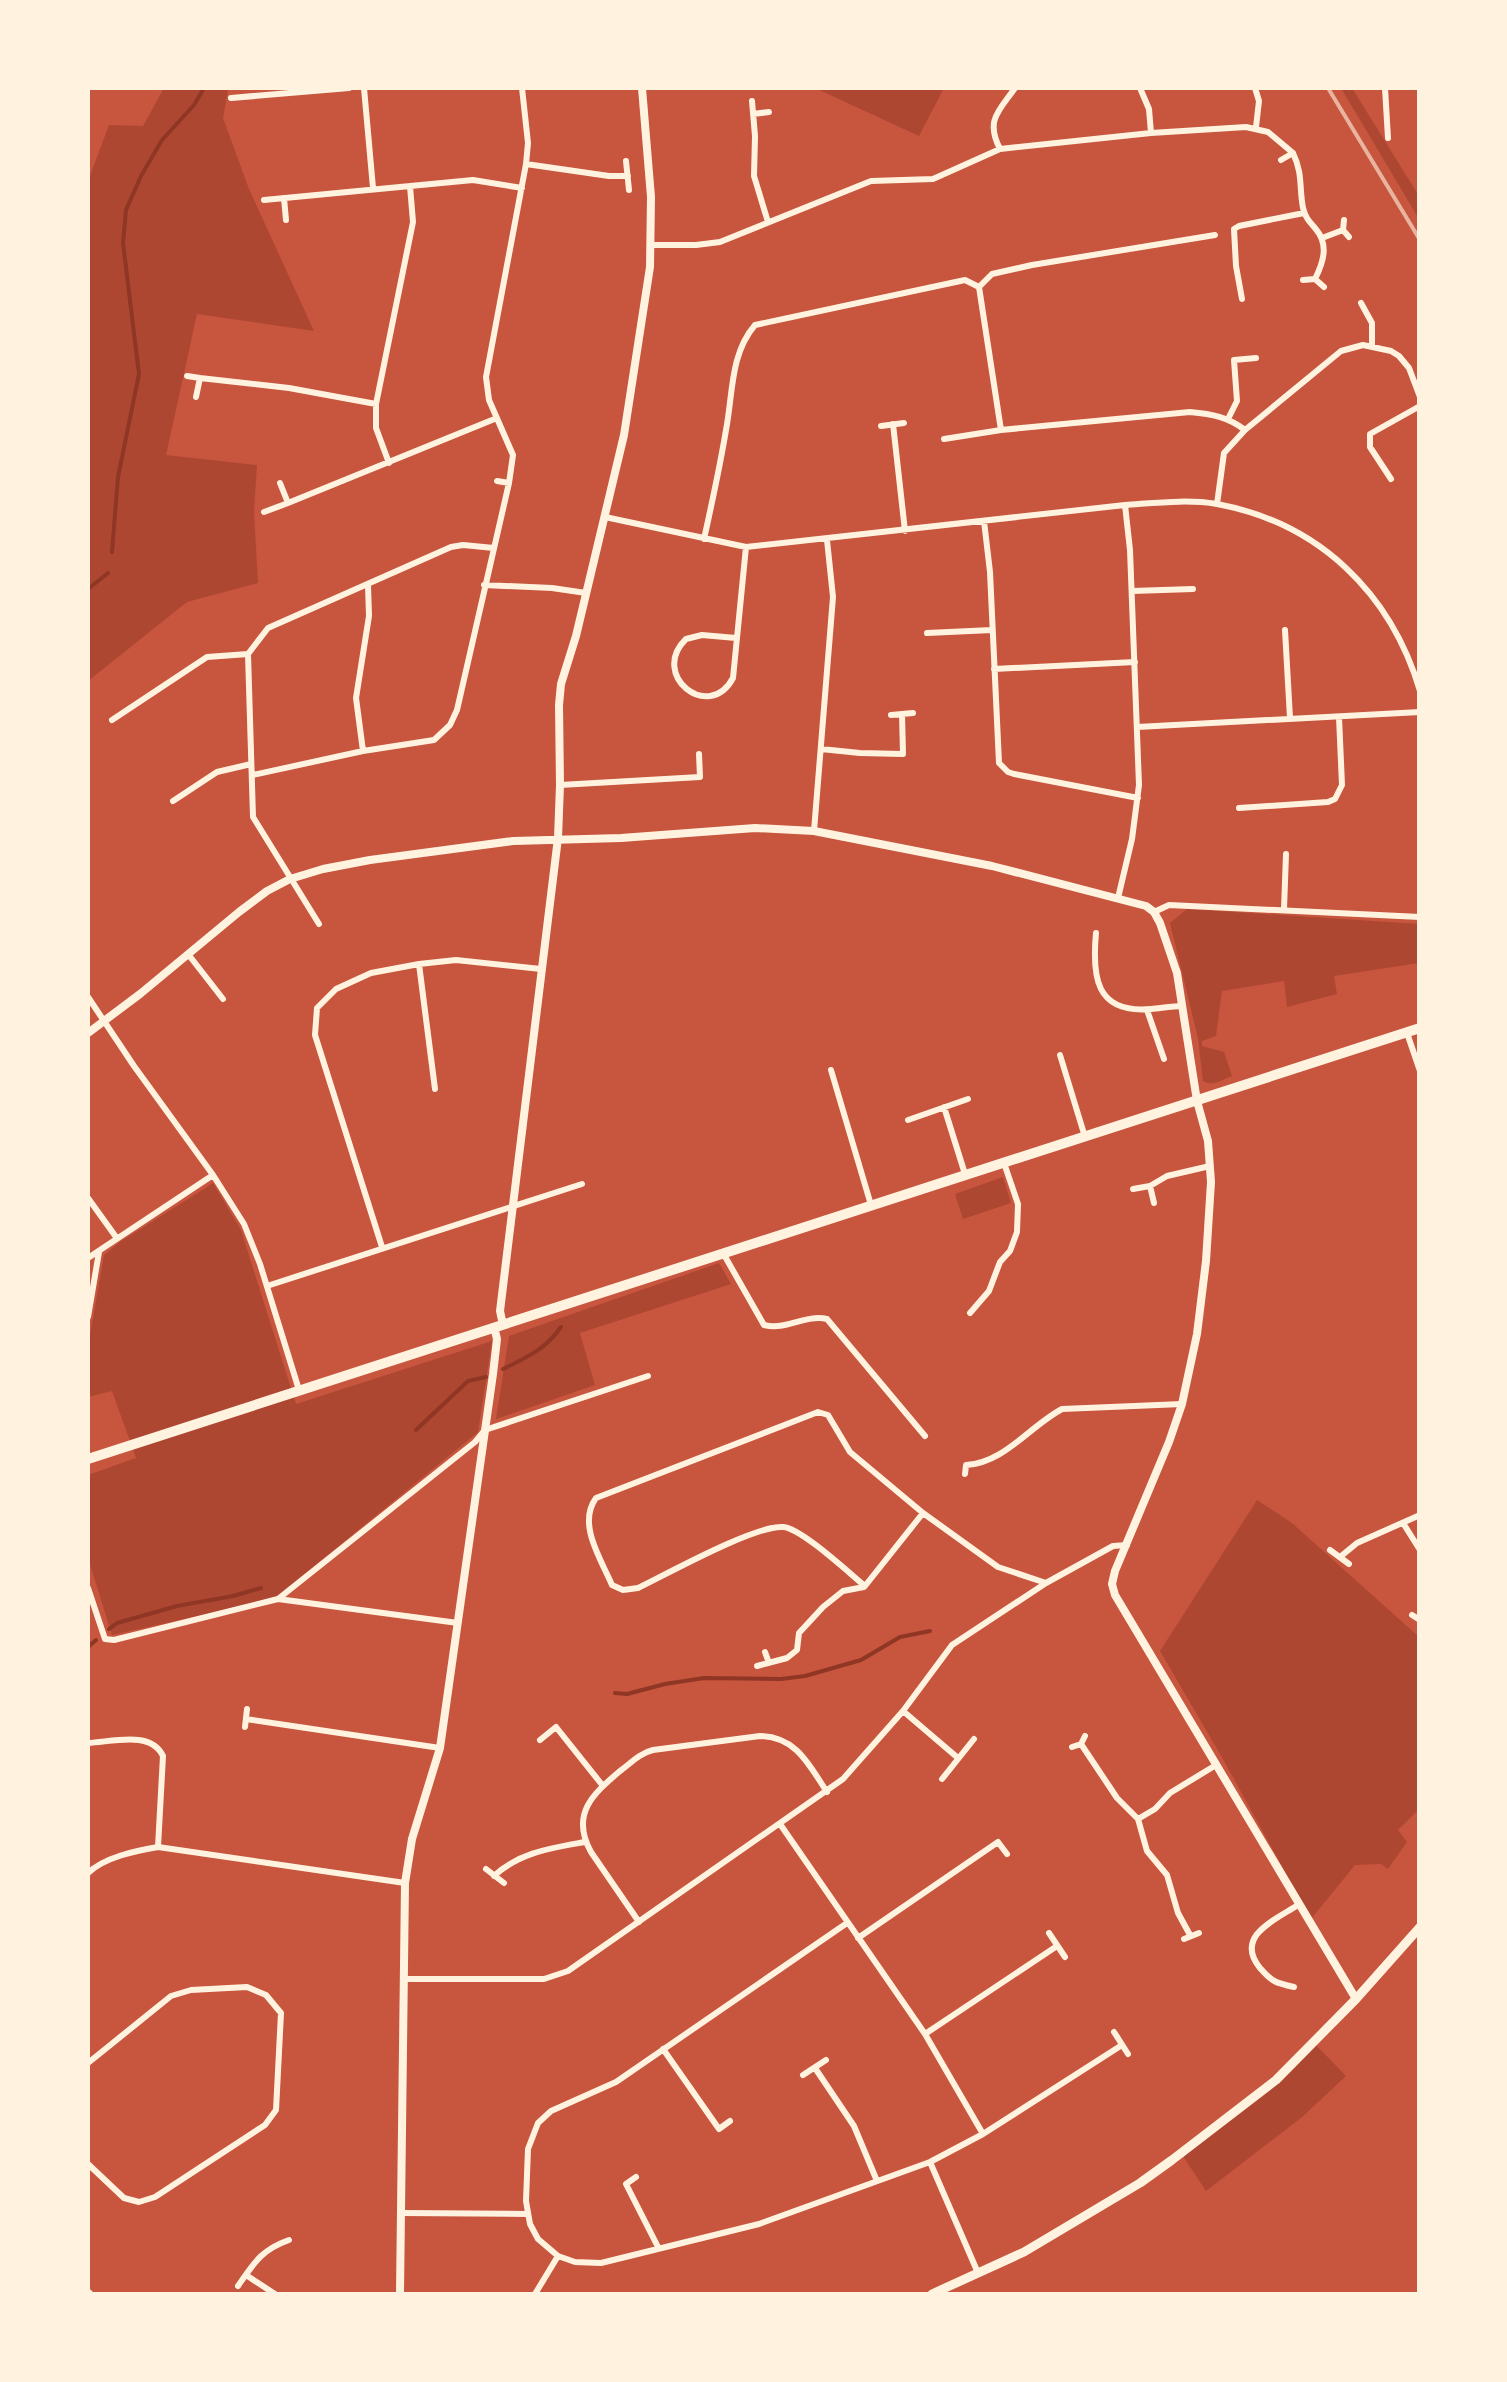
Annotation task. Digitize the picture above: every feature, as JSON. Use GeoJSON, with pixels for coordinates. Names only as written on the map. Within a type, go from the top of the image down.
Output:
{"type":"FeatureCollection","features":[{"type":"Feature","properties":{"kind":"main road"},"geometry":{"type":"LineString","coordinates":[[88,1459],[1420,1028]]}},
{"type":"Feature","properties":{"kind":"main road"},"geometry":{"type":"LineString","coordinates":[[932,2294],[1024,2252],[1140,2184],[1276,2080],[1420,1927]]}},
{"type":"Feature","properties":{"kind":"street"},"geometry":{"type":"LineString","coordinates":[[231,98],[250,92],[349,88]]}},
{"type":"Feature","properties":{"kind":"street"},"geometry":{"type":"LineString","coordinates":[[364,88],[373,188]]}},
{"type":"Feature","properties":{"kind":"street"},"geometry":{"type":"LineString","coordinates":[[253,775],[364,750],[434,740],[450,725],[457,710],[513,454],[486,390],[486,377],[526,164],[522,88]]}},
{"type":"Feature","properties":{"kind":"street"},"geometry":{"type":"LineString","coordinates":[[400,2294],[404,1883],[412,1838],[440,1748],[486,1430],[558,838],[561,684],[624,435],[644,315],[652,245],[642,88]]}},
{"type":"Feature","properties":{"kind":"street"},"geometry":{"type":"LineString","coordinates":[[1000,148],[992,134],[993,119],[1015,88]]}},
{"type":"Feature","properties":{"kind":"street"},"geometry":{"type":"LineString","coordinates":[[1140,88],[1149,110],[1151,133]]}},
{"type":"Feature","properties":{"kind":"street"},"geometry":{"type":"LineString","coordinates":[[1255,88],[1260,101],[1256,127]]}},
{"type":"Feature","properties":{"kind":"street"},"geometry":{"type":"LineString","coordinates":[[1385,88],[1383,126],[1388,138]]}},
{"type":"Feature","properties":{"kind":"street"},"geometry":{"type":"LineString","coordinates":[[752,102],[756,136],[754,176],[768,222]]}},
{"type":"Feature","properties":{"kind":"street"},"geometry":{"type":"LineString","coordinates":[[754,114],[769,112]]}},
{"type":"Feature","properties":{"kind":"street"},"geometry":{"type":"LineString","coordinates":[[652,245],[709,244],[871,181],[934,179],[1000,148],[1256,127],[1274,136],[1293,154],[1301,174],[1304,213],[1322,238],[1324,253],[1315,279]]}},
{"type":"Feature","properties":{"kind":"street"},"geometry":{"type":"LineString","coordinates":[[1281,160],[1293,154]]}},
{"type":"Feature","properties":{"kind":"street"},"geometry":{"type":"LineString","coordinates":[[626,161],[629,190]]}},
{"type":"Feature","properties":{"kind":"street"},"geometry":{"type":"LineString","coordinates":[[526,164],[628,176]]}},
{"type":"Feature","properties":{"kind":"street"},"geometry":{"type":"LineString","coordinates":[[264,200],[473,180],[522,188]]}},
{"type":"Feature","properties":{"kind":"street"},"geometry":{"type":"LineString","coordinates":[[390,462],[376,428],[376,404],[412,231],[410,186]]}},
{"type":"Feature","properties":{"kind":"street"},"geometry":{"type":"LineString","coordinates":[[284,198],[286,220]]}},
{"type":"Feature","properties":{"kind":"street"},"geometry":{"type":"LineString","coordinates":[[1242,299],[1234,229],[1304,213]]}},
{"type":"Feature","properties":{"kind":"street"},"geometry":{"type":"LineString","coordinates":[[1342,230],[1344,220]]}},
{"type":"Feature","properties":{"kind":"street"},"geometry":{"type":"LineString","coordinates":[[1322,238],[1342,230]]}},
{"type":"Feature","properties":{"kind":"street"},"geometry":{"type":"LineString","coordinates":[[1342,230],[1350,236]]}},
{"type":"Feature","properties":{"kind":"street"},"geometry":{"type":"LineString","coordinates":[[979,287],[992,274],[1032,265],[1216,235]]}},
{"type":"Feature","properties":{"kind":"street"},"geometry":{"type":"LineString","coordinates":[[1304,280],[1315,279],[1324,287]]}},
{"type":"Feature","properties":{"kind":"street"},"geometry":{"type":"LineString","coordinates":[[704,539],[736,361],[744,338],[755,325],[965,280],[979,287]]}},
{"type":"Feature","properties":{"kind":"street"},"geometry":{"type":"LineString","coordinates":[[979,287],[1001,430]]}},
{"type":"Feature","properties":{"kind":"street"},"geometry":{"type":"LineString","coordinates":[[1361,303],[1372,323],[1372,346]]}},
{"type":"Feature","properties":{"kind":"street"},"geometry":{"type":"LineString","coordinates":[[1217,504],[1224,453],[1245,430],[1342,352],[1356,346],[1391,351],[1409,368],[1420,397]]}},
{"type":"Feature","properties":{"kind":"street"},"geometry":{"type":"LineString","coordinates":[[1228,419],[1238,401],[1234,360],[1256,358]]}},
{"type":"Feature","properties":{"kind":"street"},"geometry":{"type":"LineString","coordinates":[[186,376],[289,388],[376,404]]}},
{"type":"Feature","properties":{"kind":"street"},"geometry":{"type":"LineString","coordinates":[[196,398],[200,378]]}},
{"type":"Feature","properties":{"kind":"street"},"geometry":{"type":"LineString","coordinates":[[1392,479],[1370,447],[1370,434],[1420,406]]}},
{"type":"Feature","properties":{"kind":"street"},"geometry":{"type":"LineString","coordinates":[[944,439],[1190,412],[1228,419],[1245,430]]}},
{"type":"Feature","properties":{"kind":"street"},"geometry":{"type":"LineString","coordinates":[[264,512],[497,418]]}},
{"type":"Feature","properties":{"kind":"street"},"geometry":{"type":"LineString","coordinates":[[881,426],[904,423]]}},
{"type":"Feature","properties":{"kind":"street"},"geometry":{"type":"LineString","coordinates":[[893,424],[905,531]]}},
{"type":"Feature","properties":{"kind":"street"},"geometry":{"type":"LineString","coordinates":[[280,482],[288,502]]}},
{"type":"Feature","properties":{"kind":"street"},"geometry":{"type":"LineString","coordinates":[[497,482],[509,483]]}},
{"type":"Feature","properties":{"kind":"street"},"geometry":{"type":"LineString","coordinates":[[604,516],[746,548],[1126,505],[1217,504],[1298,533],[1346,566],[1387,616],[1420,691]]}},
{"type":"Feature","properties":{"kind":"street"},"geometry":{"type":"LineString","coordinates":[[1118,898],[1138,798],[1126,505]]}},
{"type":"Feature","properties":{"kind":"street"},"geometry":{"type":"LineString","coordinates":[[984,521],[998,758],[1003,768],[1014,774],[1138,798]]}},
{"type":"Feature","properties":{"kind":"street"},"geometry":{"type":"LineString","coordinates":[[814,831],[833,597],[827,540]]}},
{"type":"Feature","properties":{"kind":"street"},"geometry":{"type":"LineString","coordinates":[[319,924],[254,817],[248,654],[268,628],[451,547],[494,548]]}},
{"type":"Feature","properties":{"kind":"street"},"geometry":{"type":"LineString","coordinates":[[736,638],[702,635],[686,639],[677,652],[675,669],[680,684],[693,694],[711,696],[721,693],[733,678],[746,548]]}},
{"type":"Feature","properties":{"kind":"street"},"geometry":{"type":"LineString","coordinates":[[484,584],[586,593]]}},
{"type":"Feature","properties":{"kind":"street"},"geometry":{"type":"LineString","coordinates":[[364,750],[356,698],[370,616],[368,585]]}},
{"type":"Feature","properties":{"kind":"street"},"geometry":{"type":"LineString","coordinates":[[1132,591],[1193,589]]}},
{"type":"Feature","properties":{"kind":"street"},"geometry":{"type":"LineString","coordinates":[[1175,590],[1176,603]]}},
{"type":"Feature","properties":{"kind":"street"},"geometry":{"type":"LineString","coordinates":[[927,633],[992,630]]}},
{"type":"Feature","properties":{"kind":"street"},"geometry":{"type":"LineString","coordinates":[[1285,630],[1290,718]]}},
{"type":"Feature","properties":{"kind":"street"},"geometry":{"type":"LineString","coordinates":[[112,720],[207,657],[248,654]]}},
{"type":"Feature","properties":{"kind":"street"},"geometry":{"type":"LineString","coordinates":[[994,669],[1134,662]]}},
{"type":"Feature","properties":{"kind":"street"},"geometry":{"type":"LineString","coordinates":[[1138,726],[1420,712]]}},
{"type":"Feature","properties":{"kind":"street"},"geometry":{"type":"LineString","coordinates":[[891,715],[913,713]]}},
{"type":"Feature","properties":{"kind":"street"},"geometry":{"type":"LineString","coordinates":[[822,749],[903,754],[902,714]]}},
{"type":"Feature","properties":{"kind":"street"},"geometry":{"type":"LineString","coordinates":[[1239,808],[1335,799],[1342,785],[1339,717]]}},
{"type":"Feature","properties":{"kind":"street"},"geometry":{"type":"LineString","coordinates":[[560,785],[700,777],[699,754]]}},
{"type":"Feature","properties":{"kind":"street"},"geometry":{"type":"LineString","coordinates":[[173,801],[217,772],[251,764]]}},
{"type":"Feature","properties":{"kind":"street"},"geometry":{"type":"LineString","coordinates":[[88,1033],[239,912],[290,879],[323,868],[513,840],[621,838],[754,828],[814,831],[992,866],[1118,898],[1154,912],[1170,947],[1184,1006],[1197,1101],[1208,1141],[1206,1261],[1182,1404],[1112,1584],[1356,1999]]}},
{"type":"Feature","properties":{"kind":"street"},"geometry":{"type":"LineString","coordinates":[[1284,909],[1286,854]]}},
{"type":"Feature","properties":{"kind":"street"},"geometry":{"type":"LineString","coordinates":[[1154,912],[1169,905],[1420,917]]}},
{"type":"Feature","properties":{"kind":"street"},"geometry":{"type":"LineString","coordinates":[[1096,933],[1094,963],[1098,984],[1108,999],[1147,1010],[1184,1006]]}},
{"type":"Feature","properties":{"kind":"street"},"geometry":{"type":"LineString","coordinates":[[188,954],[223,999]]}},
{"type":"Feature","properties":{"kind":"street"},"geometry":{"type":"LineString","coordinates":[[382,1248],[315,1034],[317,1008],[336,989],[371,973],[418,964],[456,960],[541,969]]}},
{"type":"Feature","properties":{"kind":"street"},"geometry":{"type":"LineString","coordinates":[[418,964],[435,1088]]}},
{"type":"Feature","properties":{"kind":"street"},"geometry":{"type":"LineString","coordinates":[[88,997],[214,1175],[244,1224],[299,1391]]}},
{"type":"Feature","properties":{"kind":"street"},"geometry":{"type":"LineString","coordinates":[[1147,1010],[1164,1059]]}},
{"type":"Feature","properties":{"kind":"street"},"geometry":{"type":"LineString","coordinates":[[1407,1033],[1420,1071]]}},
{"type":"Feature","properties":{"kind":"street"},"geometry":{"type":"LineString","coordinates":[[1060,1055],[1085,1137]]}},
{"type":"Feature","properties":{"kind":"street"},"geometry":{"type":"LineString","coordinates":[[831,1070],[871,1206]]}},
{"type":"Feature","properties":{"kind":"street"},"geometry":{"type":"LineString","coordinates":[[908,1120],[968,1099]]}},
{"type":"Feature","properties":{"kind":"street"},"geometry":{"type":"LineString","coordinates":[[944,1108],[966,1176]]}},
{"type":"Feature","properties":{"kind":"street"},"geometry":{"type":"LineString","coordinates":[[970,1312],[989,1291],[1017,1232],[1018,1204],[1004,1163]]}},
{"type":"Feature","properties":{"kind":"street"},"geometry":{"type":"LineString","coordinates":[[1133,1189],[1210,1166]]}},
{"type":"Feature","properties":{"kind":"street"},"geometry":{"type":"LineString","coordinates":[[88,1258],[214,1175]]}},
{"type":"Feature","properties":{"kind":"street"},"geometry":{"type":"LineString","coordinates":[[267,1286],[582,1184]]}},
{"type":"Feature","properties":{"kind":"street"},"geometry":{"type":"LineString","coordinates":[[1150,1186],[1154,1203]]}},
{"type":"Feature","properties":{"kind":"street"},"geometry":{"type":"LineString","coordinates":[[88,1198],[116,1238]]}},
{"type":"Feature","properties":{"kind":"street"},"geometry":{"type":"LineString","coordinates":[[88,1317],[99,1251]]}},
{"type":"Feature","properties":{"kind":"street"},"geometry":{"type":"LineString","coordinates":[[723,1254],[764,1325],[777,1328],[814,1316],[828,1319],[924,1436]]}},
{"type":"Feature","properties":{"kind":"street"},"geometry":{"type":"LineString","coordinates":[[278,1599],[486,1430],[648,1376]]}},
{"type":"Feature","properties":{"kind":"street"},"geometry":{"type":"LineString","coordinates":[[965,1474],[966,1465],[997,1456],[1062,1409],[1182,1404]]}},
{"type":"Feature","properties":{"kind":"street"},"geometry":{"type":"LineString","coordinates":[[865,1586],[786,1526],[764,1529],[638,1588],[623,1590],[612,1585],[591,1536],[588,1519],[592,1503],[596,1498],[818,1412],[828,1415],[850,1452],[922,1514],[998,1567],[1046,1582]]}},
{"type":"Feature","properties":{"kind":"street"},"geometry":{"type":"LineString","coordinates":[[757,1666],[788,1658],[797,1650],[799,1633],[844,1591],[865,1586],[922,1514]]}},
{"type":"Feature","properties":{"kind":"street"},"geometry":{"type":"LineString","coordinates":[[1340,1557],[1351,1546],[1420,1515]]}},
{"type":"Feature","properties":{"kind":"street"},"geometry":{"type":"LineString","coordinates":[[1403,1523],[1420,1550]]}},
{"type":"Feature","properties":{"kind":"street"},"geometry":{"type":"LineString","coordinates":[[403,1979],[550,1978],[568,1972],[843,1779],[952,1645],[1046,1582],[1113,1546],[1127,1545]]}},
{"type":"Feature","properties":{"kind":"street"},"geometry":{"type":"LineString","coordinates":[[1330,1550],[1349,1564]]}},
{"type":"Feature","properties":{"kind":"street"},"geometry":{"type":"LineString","coordinates":[[88,1588],[105,1638],[114,1640],[278,1599],[459,1623]]}},
{"type":"Feature","properties":{"kind":"street"},"geometry":{"type":"LineString","coordinates":[[765,1652],[769,1663]]}},
{"type":"Feature","properties":{"kind":"street"},"geometry":{"type":"LineString","coordinates":[[248,1709],[245,1723],[440,1748]]}},
{"type":"Feature","properties":{"kind":"street"},"geometry":{"type":"LineString","coordinates":[[902,1710],[958,1758]]}},
{"type":"Feature","properties":{"kind":"street"},"geometry":{"type":"LineString","coordinates":[[540,1740],[556,1727],[603,1786]]}},
{"type":"Feature","properties":{"kind":"street"},"geometry":{"type":"LineString","coordinates":[[639,1922],[586,1842],[583,1826],[591,1799],[647,1751],[770,1736],[796,1748],[827,1792]]}},
{"type":"Feature","properties":{"kind":"street"},"geometry":{"type":"LineString","coordinates":[[942,1778],[974,1738]]}},
{"type":"Feature","properties":{"kind":"street"},"geometry":{"type":"LineString","coordinates":[[88,1743],[149,1740],[159,1747],[164,1756],[158,1847]]}},
{"type":"Feature","properties":{"kind":"street"},"geometry":{"type":"LineString","coordinates":[[1072,1747],[1083,1740],[1117,1798],[1138,1820],[1147,1851],[1167,1874],[1178,1914],[1191,1936]]}},
{"type":"Feature","properties":{"kind":"street"},"geometry":{"type":"LineString","coordinates":[[1138,1820],[1170,1793],[1216,1765]]}},
{"type":"Feature","properties":{"kind":"street"},"geometry":{"type":"LineString","coordinates":[[780,1824],[925,2034],[983,2134]]}},
{"type":"Feature","properties":{"kind":"street"},"geometry":{"type":"LineString","coordinates":[[494,1876],[526,1855],[586,1842]]}},
{"type":"Feature","properties":{"kind":"street"},"geometry":{"type":"LineString","coordinates":[[858,1938],[998,1842],[1007,1854]]}},
{"type":"Feature","properties":{"kind":"street"},"geometry":{"type":"LineString","coordinates":[[88,1873],[134,1852],[158,1847],[404,1883]]}},
{"type":"Feature","properties":{"kind":"street"},"geometry":{"type":"LineString","coordinates":[[486,1869],[504,1884]]}},
{"type":"Feature","properties":{"kind":"street"},"geometry":{"type":"LineString","coordinates":[[1294,1987],[1272,1982],[1254,1961],[1250,1947],[1254,1935],[1298,1905]]}},
{"type":"Feature","properties":{"kind":"street"},"geometry":{"type":"LineString","coordinates":[[847,1923],[616,2082],[542,2118],[528,2149],[527,2214],[538,2239],[558,2256],[574,2262],[601,2263],[759,2224],[930,2162],[983,2134],[1122,2045]]}},
{"type":"Feature","properties":{"kind":"street"},"geometry":{"type":"LineString","coordinates":[[1049,1933],[1065,1957]]}},
{"type":"Feature","properties":{"kind":"street"},"geometry":{"type":"LineString","coordinates":[[925,2034],[1057,1946]]}},
{"type":"Feature","properties":{"kind":"street"},"geometry":{"type":"LineString","coordinates":[[88,2061],[171,1996],[191,1990],[247,1987],[266,1995],[281,2013],[276,2110],[265,2125],[156,2197],[139,2202],[124,2198],[88,2164]]}},
{"type":"Feature","properties":{"kind":"street"},"geometry":{"type":"LineString","coordinates":[[1114,2032],[1128,2054]]}},
{"type":"Feature","properties":{"kind":"street"},"geometry":{"type":"LineString","coordinates":[[663,2049],[720,2128],[730,2121]]}},
{"type":"Feature","properties":{"kind":"street"},"geometry":{"type":"LineString","coordinates":[[804,2075],[826,2060]]}},
{"type":"Feature","properties":{"kind":"street"},"geometry":{"type":"LineString","coordinates":[[815,2068],[854,2126],[877,2181]]}},
{"type":"Feature","properties":{"kind":"street"},"geometry":{"type":"LineString","coordinates":[[930,2162],[978,2273]]}},
{"type":"Feature","properties":{"kind":"street"},"geometry":{"type":"LineString","coordinates":[[636,2177],[626,2184],[658,2248]]}},
{"type":"Feature","properties":{"kind":"street"},"geometry":{"type":"LineString","coordinates":[[402,2213],[527,2214]]}},
{"type":"Feature","properties":{"kind":"street"},"geometry":{"type":"LineString","coordinates":[[238,2286],[264,2252],[289,2240]]}},
{"type":"Feature","properties":{"kind":"street"},"geometry":{"type":"LineString","coordinates":[[535,2294],[558,2256]]}},
{"type":"Feature","properties":{"kind":"street"},"geometry":{"type":"LineString","coordinates":[[246,2274],[275,2294]]}},
{"type":"Feature","properties":{"kind":"shaded area"},"geometry":{"type":"Polygon","coordinates":[[[164,88],[233,88],[228,90],[223,118],[249,189],[314,331],[197,314],[166,455],[257,465],[254,511],[258,583],[187,602],[88,681],[88,181],[109,125],[143,126],[164,88]]]}},
{"type":"Feature","properties":{"kind":"shaded area"},"geometry":{"type":"Polygon","coordinates":[[[815,88],[944,88],[919,136],[815,88]]]}},
{"type":"Feature","properties":{"kind":"shaded area"},"geometry":{"type":"Polygon","coordinates":[[[1341,88],[1352,88],[1419,196],[1419,219],[1341,88]]]}},
{"type":"Feature","properties":{"kind":"shaded area"},"geometry":{"type":"Polygon","coordinates":[[[1187,909],[1419,924],[1419,963],[1334,976],[1337,994],[1287,1007],[1284,981],[1222,991],[1216,1036],[1202,1041],[1202,1046],[1224,1052],[1232,1076],[1206,1083],[1170,923],[1187,909]]]}},
{"type":"Feature","properties":{"kind":"shaded area"},"geometry":{"type":"Polygon","coordinates":[[[1003,1177],[1011,1203],[963,1219],[955,1194],[1003,1177]]]}},
{"type":"Feature","properties":{"kind":"shaded area"},"geometry":{"type":"Polygon","coordinates":[[[213,1183],[241,1230],[296,1404],[492,1341],[478,1432],[274,1599],[112,1635],[88,1558],[88,1475],[136,1458],[112,1391],[88,1397],[88,1346],[104,1255],[213,1183]]]}},
{"type":"Feature","properties":{"kind":"shaded area"},"geometry":{"type":"Polygon","coordinates":[[[719,1263],[731,1284],[580,1333],[595,1385],[496,1419],[509,1336],[719,1263]]]}},
{"type":"Feature","properties":{"kind":"shaded area"},"geometry":{"type":"Polygon","coordinates":[[[1257,1500],[1292,1523],[1419,1637],[1419,1809],[1398,1830],[1407,1842],[1388,1869],[1381,1864],[1355,1865],[1311,1919],[1160,1651],[1257,1500]]]}},
{"type":"Feature","properties":{"kind":"shaded area"},"geometry":{"type":"Polygon","coordinates":[[[1316,2045],[1346,2076],[1301,2118],[1206,2191],[1183,2156],[1316,2045]]]}},
{"type":"Feature","properties":{"kind":"waterway"},"geometry":{"type":"LineString","coordinates":[[112,552],[118,477],[139,374],[123,243],[126,210],[162,140],[204,88]]}},
{"type":"Feature","properties":{"kind":"waterway"},"geometry":{"type":"LineString","coordinates":[[88,589],[108,573]]}},
{"type":"Feature","properties":{"kind":"waterway"},"geometry":{"type":"LineString","coordinates":[[503,1369],[542,1347],[561,1327]]}},
{"type":"Feature","properties":{"kind":"waterway"},"geometry":{"type":"LineString","coordinates":[[416,1430],[468,1381],[486,1377]]}},
{"type":"Feature","properties":{"kind":"waterway"},"geometry":{"type":"LineString","coordinates":[[109,1629],[117,1623],[177,1606],[261,1588]]}},
{"type":"Feature","properties":{"kind":"waterway"},"geometry":{"type":"LineString","coordinates":[[615,1693],[704,1678],[805,1676],[861,1660],[900,1637],[930,1631]]}},
{"type":"Feature","properties":{"kind":"waterway"},"geometry":{"type":"LineString","coordinates":[[88,1647],[96,1640]]}},
{"type":"Feature","properties":{"kind":"railway"},"geometry":{"type":"LineString","coordinates":[[1328,88],[1420,240]]}}]}
